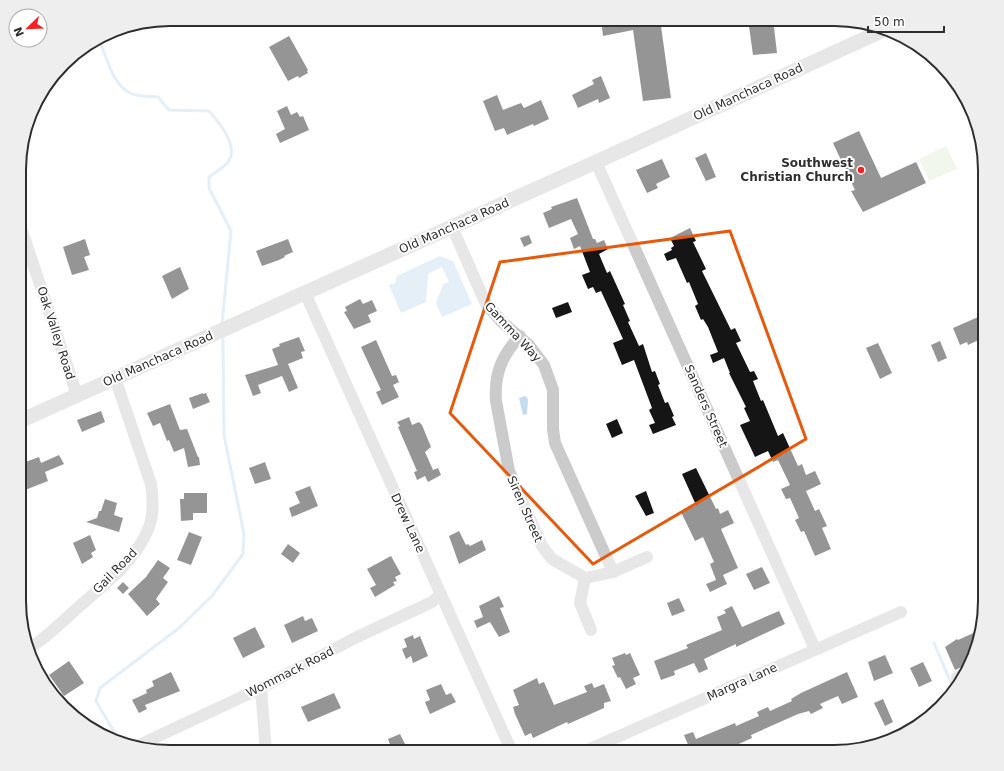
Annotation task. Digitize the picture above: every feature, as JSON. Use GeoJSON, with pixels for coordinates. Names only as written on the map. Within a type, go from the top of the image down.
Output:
{"type":"FeatureCollection","features":[{"type":"Feature","properties":{"kind":"street","name":"Old Manchaca Road"},"geometry":{"type":"LineString","coordinates":[[26,418],[596,162],[877,33]]}},
{"type":"Feature","properties":{"kind":"street","name":"Sanders Street"},"geometry":{"type":"LineString","coordinates":[[596,162],[815,649]]}},
{"type":"Feature","properties":{"kind":"street","name":"Gamma Way"},"geometry":{"type":"LineString","coordinates":[[452,227],[486,304],[502,322],[520,336],[544,365],[549,377],[554,398],[553,429],[555,443],[613,572]]}},
{"type":"Feature","properties":{"kind":"street","name":"Oak Valley Road"},"geometry":{"type":"LineString","coordinates":[[26,243],[77,395]]}},
{"type":"Feature","properties":{"kind":"street","name":"Drew Lane"},"geometry":{"type":"LineString","coordinates":[[305,293],[509,745]]}},
{"type":"Feature","properties":{"kind":"street","name":"Siren Street"},"geometry":{"type":"LineString","coordinates":[[520,336],[504,355],[496,380],[496,401],[508,471],[521,502],[547,554],[561,565],[585,578]]}},
{"type":"Feature","properties":{"kind":"street","name":"Gail Road"},"geometry":{"type":"LineString","coordinates":[[33,645],[46,636],[117,572],[136,550],[150,526],[153,497],[151,484],[115,378]]}},
{"type":"Feature","properties":{"kind":"street"},"geometry":{"type":"LineString","coordinates":[[591,630],[580,603],[585,578],[613,572],[647,557]]}},
{"type":"Feature","properties":{"kind":"street","name":"Wommack Road"},"geometry":{"type":"LineString","coordinates":[[144,743],[261,688],[355,638],[432,602],[441,594]]}},
{"type":"Feature","properties":{"kind":"street","name":"Margra Lane"},"geometry":{"type":"LineString","coordinates":[[599,745],[901,612]]}},
{"type":"Feature","properties":{"kind":"street"},"geometry":{"type":"LineString","coordinates":[[261,688],[265,745]]}},
{"type":"Feature","properties":{"kind":"highlighted area"},"geometry":{"type":"Polygon","coordinates":[[[730,231],[806,439],[593,564],[450,413],[500,262],[730,231]]]}},
{"type":"Feature","properties":{"kind":"green space"},"geometry":{"type":"Polygon","coordinates":[[[946,146],[957,169],[929,181],[919,159],[946,146]]]}},
{"type":"Feature","properties":{"kind":"water"},"geometry":{"type":"Polygon","coordinates":[[[440,256],[453,261],[472,304],[442,317],[436,303],[443,284],[449,282],[442,267],[428,274],[426,302],[401,313],[389,285],[395,283],[397,276],[440,256]]]}},
{"type":"Feature","properties":{"kind":"water"},"geometry":{"type":"Polygon","coordinates":[[[525,396],[528,399],[527,414],[523,415],[519,398],[525,396]]]}},
{"type":"Feature","properties":{"kind":"water"},"geometry":{"type":"Polygon","coordinates":[[[913,722],[898,730],[876,738],[913,722]]]}},
{"type":"Feature","properties":{"kind":"building"},"geometry":{"type":"Polygon","coordinates":[[[602,26],[661,26],[671,98],[643,101],[633,30],[603,36],[602,26]]]}},
{"type":"Feature","properties":{"kind":"building"},"geometry":{"type":"Polygon","coordinates":[[[749,26],[774,26],[777,53],[753,55],[749,26]]]}},
{"type":"Feature","properties":{"kind":"building"},"geometry":{"type":"Polygon","coordinates":[[[289,36],[308,70],[308,73],[299,78],[298,76],[288,81],[269,47],[289,36]]]}},
{"type":"Feature","properties":{"kind":"building"},"geometry":{"type":"Polygon","coordinates":[[[601,76],[610,98],[599,103],[598,99],[578,108],[572,95],[594,84],[592,80],[601,76]]]}},
{"type":"Feature","properties":{"kind":"building"},"geometry":{"type":"Polygon","coordinates":[[[497,95],[503,110],[521,103],[524,108],[541,100],[549,119],[534,126],[533,124],[507,135],[504,128],[495,131],[483,101],[497,95]]]}},
{"type":"Feature","properties":{"kind":"building"},"geometry":{"type":"Polygon","coordinates":[[[287,106],[291,115],[297,112],[300,117],[303,116],[309,130],[280,143],[276,134],[285,129],[277,111],[287,106]]]}},
{"type":"Feature","properties":{"kind":"building","name":"Southwest Christian Church"},"geometry":{"type":"Polygon","coordinates":[[[859,131],[881,178],[916,162],[926,183],[863,212],[851,191],[855,190],[833,143],[859,131]]]}},
{"type":"Feature","properties":{"kind":"building"},"geometry":{"type":"Polygon","coordinates":[[[706,153],[716,177],[706,181],[695,158],[706,153]]]}},
{"type":"Feature","properties":{"kind":"building"},"geometry":{"type":"Polygon","coordinates":[[[662,159],[670,177],[656,184],[658,188],[647,193],[636,170],[662,159]]]}},
{"type":"Feature","properties":{"kind":"building"},"geometry":{"type":"Polygon","coordinates":[[[577,198],[593,239],[595,239],[597,243],[604,240],[608,249],[599,254],[607,273],[610,271],[625,304],[623,305],[630,321],[628,322],[639,346],[643,344],[652,372],[655,371],[660,384],[658,385],[665,403],[668,402],[674,416],[672,417],[676,425],[653,434],[649,425],[655,423],[649,410],[652,408],[634,360],[622,365],[613,343],[623,339],[601,291],[596,293],[593,287],[588,289],[582,275],[590,272],[580,246],[574,249],[570,238],[578,234],[571,219],[549,228],[543,213],[552,209],[551,207],[577,198]]]}},
{"type":"Feature","properties":{"kind":"building"},"geometry":{"type":"Polygon","coordinates":[[[690,228],[696,241],[693,242],[706,269],[702,271],[731,330],[735,328],[741,341],[736,343],[750,372],[754,371],[758,379],[753,381],[761,401],[763,400],[778,436],[783,433],[798,466],[802,464],[806,475],[815,471],[821,484],[806,491],[815,511],[819,509],[827,526],[822,528],[831,549],[815,556],[804,531],[801,532],[795,520],[799,518],[790,498],[786,499],[781,489],[790,485],[778,460],[773,462],[768,451],[755,457],[740,425],[750,421],[744,408],[746,407],[729,373],[724,358],[713,363],[710,355],[718,352],[708,327],[703,319],[701,320],[695,306],[698,304],[689,282],[687,283],[676,258],[667,261],[664,254],[672,250],[671,248],[674,246],[670,238],[690,228]]]}},
{"type":"Feature","properties":{"kind":"building"},"geometry":{"type":"Polygon","coordinates":[[[529,235],[532,243],[524,247],[520,238],[529,235]]]}},
{"type":"Feature","properties":{"kind":"building"},"geometry":{"type":"Polygon","coordinates":[[[85,239],[90,255],[84,257],[89,270],[72,275],[63,247],[85,239]]]}},
{"type":"Feature","properties":{"kind":"building"},"geometry":{"type":"Polygon","coordinates":[[[288,239],[293,252],[279,260],[262,266],[256,251],[288,239]]]}},
{"type":"Feature","properties":{"kind":"building"},"geometry":{"type":"Polygon","coordinates":[[[180,267],[189,289],[172,299],[162,276],[180,267]]]}},
{"type":"Feature","properties":{"kind":"building"},"geometry":{"type":"Polygon","coordinates":[[[360,299],[363,304],[372,300],[377,311],[368,315],[371,322],[354,329],[344,312],[347,311],[345,307],[360,299]]]}},
{"type":"Feature","properties":{"kind":"building"},"geometry":{"type":"Polygon","coordinates":[[[568,302],[572,312],[556,318],[552,308],[568,302]]]}},
{"type":"Feature","properties":{"kind":"building"},"geometry":{"type":"Polygon","coordinates":[[[978,317],[978,340],[968,345],[967,342],[960,345],[953,328],[978,317]]]}},
{"type":"Feature","properties":{"kind":"building"},"geometry":{"type":"Polygon","coordinates":[[[299,337],[305,351],[301,352],[303,358],[288,364],[298,388],[289,392],[282,376],[258,385],[261,393],[253,396],[245,375],[278,365],[272,349],[280,346],[279,344],[299,337]]]}},
{"type":"Feature","properties":{"kind":"building"},"geometry":{"type":"Polygon","coordinates":[[[376,340],[392,376],[396,375],[399,382],[393,385],[399,397],[382,405],[376,392],[381,390],[361,347],[376,340]]]}},
{"type":"Feature","properties":{"kind":"building"},"geometry":{"type":"Polygon","coordinates":[[[940,341],[947,358],[938,362],[931,345],[940,341]]]}},
{"type":"Feature","properties":{"kind":"building"},"geometry":{"type":"Polygon","coordinates":[[[878,343],[892,373],[880,379],[866,348],[878,343]]]}},
{"type":"Feature","properties":{"kind":"building"},"geometry":{"type":"Polygon","coordinates":[[[206,393],[210,402],[193,409],[189,398],[206,393]]]}},
{"type":"Feature","properties":{"kind":"building"},"geometry":{"type":"Polygon","coordinates":[[[170,404],[180,430],[187,429],[199,457],[200,465],[188,467],[184,448],[174,452],[169,440],[167,441],[160,423],[153,426],[147,413],[170,404]]]}},
{"type":"Feature","properties":{"kind":"building"},"geometry":{"type":"Polygon","coordinates":[[[101,411],[105,422],[82,432],[77,420],[101,411]]]}},
{"type":"Feature","properties":{"kind":"building"},"geometry":{"type":"Polygon","coordinates":[[[409,417],[412,425],[419,422],[422,425],[431,447],[425,452],[433,470],[438,468],[441,475],[428,482],[425,476],[417,480],[414,472],[417,471],[398,427],[400,426],[397,422],[409,417]]]}},
{"type":"Feature","properties":{"kind":"building"},"geometry":{"type":"Polygon","coordinates":[[[617,419],[623,433],[612,438],[606,424],[617,419]]]}},
{"type":"Feature","properties":{"kind":"building"},"geometry":{"type":"Polygon","coordinates":[[[59,455],[64,464],[45,472],[48,481],[26,490],[26,462],[39,457],[41,463],[59,455]]]}},
{"type":"Feature","properties":{"kind":"building"},"geometry":{"type":"Polygon","coordinates":[[[265,462],[271,479],[255,484],[249,468],[265,462]]]}},
{"type":"Feature","properties":{"kind":"building"},"geometry":{"type":"Polygon","coordinates":[[[696,468],[716,509],[718,508],[720,514],[728,510],[734,523],[721,529],[738,568],[723,575],[727,584],[710,592],[706,584],[716,580],[710,564],[714,562],[703,537],[695,541],[681,512],[696,505],[682,474],[696,468]]]}},
{"type":"Feature","properties":{"kind":"building"},"geometry":{"type":"Polygon","coordinates":[[[310,486],[318,506],[292,517],[289,508],[300,503],[295,492],[310,486]]]}},
{"type":"Feature","properties":{"kind":"building"},"geometry":{"type":"Polygon","coordinates":[[[646,491],[654,513],[646,516],[635,496],[646,491]]]}},
{"type":"Feature","properties":{"kind":"building"},"geometry":{"type":"Polygon","coordinates":[[[184,493],[207,493],[207,513],[193,513],[193,520],[181,521],[180,499],[184,499],[184,493]]]}},
{"type":"Feature","properties":{"kind":"building"},"geometry":{"type":"Polygon","coordinates":[[[105,499],[117,503],[114,515],[123,518],[119,532],[86,522],[97,518],[105,499]]]}},
{"type":"Feature","properties":{"kind":"building"},"geometry":{"type":"Polygon","coordinates":[[[459,531],[466,545],[468,544],[470,546],[482,540],[486,550],[459,564],[449,536],[459,531]]]}},
{"type":"Feature","properties":{"kind":"building"},"geometry":{"type":"Polygon","coordinates":[[[189,532],[202,537],[191,565],[177,560],[189,532]]]}},
{"type":"Feature","properties":{"kind":"building"},"geometry":{"type":"Polygon","coordinates":[[[90,535],[96,550],[91,553],[93,557],[82,564],[73,543],[90,535]]]}},
{"type":"Feature","properties":{"kind":"building"},"geometry":{"type":"Polygon","coordinates":[[[288,544],[300,553],[293,563],[281,554],[288,544]]]}},
{"type":"Feature","properties":{"kind":"building"},"geometry":{"type":"Polygon","coordinates":[[[391,556],[401,574],[395,577],[397,581],[393,582],[395,585],[375,597],[370,588],[376,585],[367,569],[391,556]]]}},
{"type":"Feature","properties":{"kind":"building"},"geometry":{"type":"Polygon","coordinates":[[[158,560],[170,568],[163,578],[168,582],[156,599],[160,604],[147,616],[128,594],[146,577],[158,560]]]}},
{"type":"Feature","properties":{"kind":"building"},"geometry":{"type":"Polygon","coordinates":[[[762,567],[770,583],[754,590],[746,574],[762,567]]]}},
{"type":"Feature","properties":{"kind":"building"},"geometry":{"type":"Polygon","coordinates":[[[123,582],[129,588],[123,594],[117,588],[123,582]]]}},
{"type":"Feature","properties":{"kind":"building"},"geometry":{"type":"Polygon","coordinates":[[[499,596],[504,607],[500,608],[510,632],[499,637],[490,622],[477,628],[474,621],[483,617],[479,606],[499,596]]]}},
{"type":"Feature","properties":{"kind":"building"},"geometry":{"type":"Polygon","coordinates":[[[679,598],[685,611],[672,616],[667,603],[679,598]]]}},
{"type":"Feature","properties":{"kind":"building"},"geometry":{"type":"Polygon","coordinates":[[[732,606],[742,627],[779,611],[785,624],[736,647],[736,644],[704,659],[708,669],[699,673],[694,663],[674,671],[675,675],[661,680],[654,661],[688,648],[686,645],[722,630],[717,617],[726,613],[724,610],[732,606]]]}},
{"type":"Feature","properties":{"kind":"building"},"geometry":{"type":"Polygon","coordinates":[[[303,616],[305,621],[312,618],[318,631],[292,643],[284,625],[303,616]]]}},
{"type":"Feature","properties":{"kind":"building"},"geometry":{"type":"Polygon","coordinates":[[[255,627],[265,647],[243,658],[233,638],[255,627]]]}},
{"type":"Feature","properties":{"kind":"building"},"geometry":{"type":"Polygon","coordinates":[[[974,633],[962,667],[955,670],[945,647],[957,639],[958,640],[974,633]]]}},
{"type":"Feature","properties":{"kind":"building"},"geometry":{"type":"Polygon","coordinates":[[[413,635],[414,639],[420,636],[428,656],[413,663],[411,656],[406,659],[402,649],[407,647],[404,639],[413,635]]]}},
{"type":"Feature","properties":{"kind":"building"},"geometry":{"type":"Polygon","coordinates":[[[625,653],[626,655],[630,653],[640,675],[633,678],[636,684],[626,689],[612,666],[615,665],[612,658],[625,653]]]}},
{"type":"Feature","properties":{"kind":"building"},"geometry":{"type":"Polygon","coordinates":[[[885,655],[893,673],[874,681],[868,662],[885,655]]]}},
{"type":"Feature","properties":{"kind":"building"},"geometry":{"type":"Polygon","coordinates":[[[69,661],[84,683],[64,696],[49,675],[69,661]]]}},
{"type":"Feature","properties":{"kind":"building"},"geometry":{"type":"Polygon","coordinates":[[[923,662],[932,681],[919,687],[910,668],[923,662]]]}},
{"type":"Feature","properties":{"kind":"building"},"geometry":{"type":"Polygon","coordinates":[[[171,672],[180,691],[145,705],[147,709],[139,713],[132,700],[147,693],[146,690],[154,686],[152,681],[171,672]]]}},
{"type":"Feature","properties":{"kind":"building"},"geometry":{"type":"Polygon","coordinates":[[[847,672],[858,697],[842,704],[838,696],[820,704],[823,708],[811,714],[809,711],[798,714],[751,735],[752,738],[736,745],[688,745],[684,735],[693,732],[696,739],[735,723],[736,726],[759,716],[757,712],[768,707],[770,711],[792,701],[791,699],[847,672]]]}},
{"type":"Feature","properties":{"kind":"building"},"geometry":{"type":"Polygon","coordinates":[[[537,678],[539,684],[544,682],[554,705],[587,692],[584,686],[592,683],[594,688],[604,684],[611,701],[604,703],[604,708],[568,724],[567,722],[533,738],[531,733],[525,736],[513,707],[519,705],[513,690],[537,678]]]}},
{"type":"Feature","properties":{"kind":"building"},"geometry":{"type":"Polygon","coordinates":[[[441,684],[446,695],[451,693],[456,702],[430,714],[425,702],[430,700],[426,690],[441,684]]]}},
{"type":"Feature","properties":{"kind":"building"},"geometry":{"type":"Polygon","coordinates":[[[334,693],[341,708],[308,722],[301,707],[334,693]]]}},
{"type":"Feature","properties":{"kind":"building"},"geometry":{"type":"Polygon","coordinates":[[[883,699],[893,722],[885,726],[874,703],[883,699]]]}},
{"type":"Feature","properties":{"kind":"building"},"geometry":{"type":"Polygon","coordinates":[[[400,734],[405,744],[390,745],[388,739],[400,734]]]}},
{"type":"Feature","properties":{"kind":"waterway"},"geometry":{"type":"LineString","coordinates":[[100,44],[114,77],[124,89],[136,95],[158,97],[169,110],[209,111],[218,121],[226,134],[231,148],[229,161],[209,177],[209,188],[231,231],[222,324]]}},
{"type":"Feature","properties":{"kind":"waterway"},"geometry":{"type":"LineString","coordinates":[[115,734],[96,701],[100,688],[179,628],[212,596],[243,554],[244,534],[224,435],[223,339]]}},
{"type":"Feature","properties":{"kind":"waterway"},"geometry":{"type":"LineString","coordinates":[[934,643],[952,684]]}},
{"type":"Feature","properties":{"kind":"place","name":"Southwest Christian Church"},"geometry":{"type":"Point","coordinates":[861,170]}}]}
